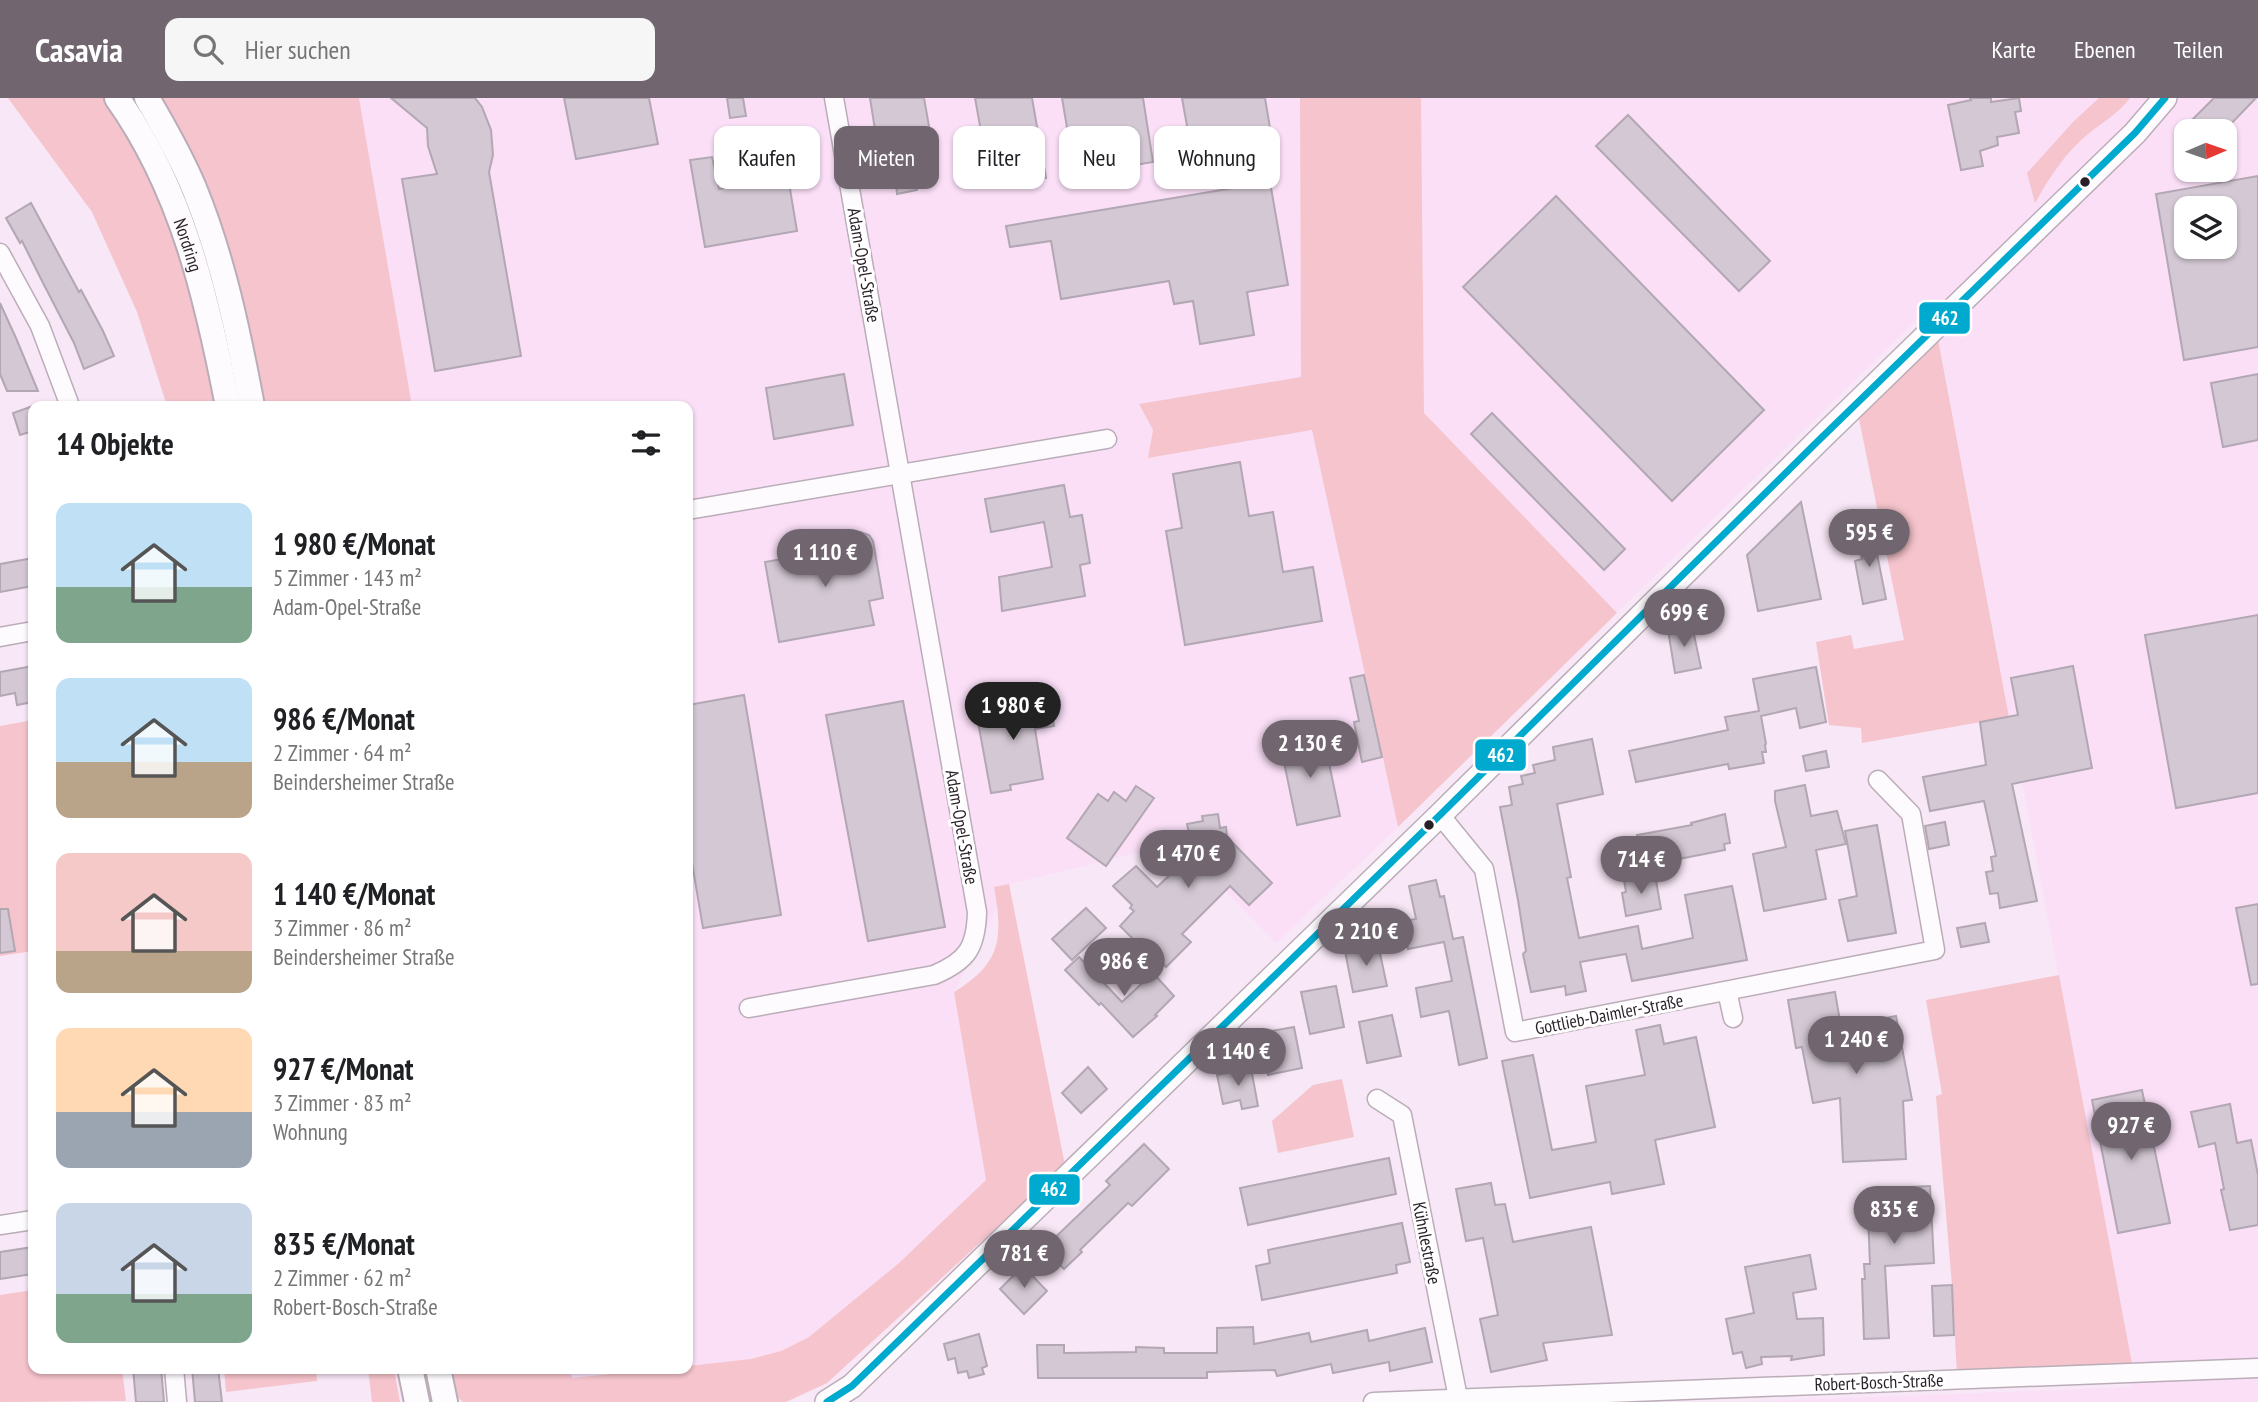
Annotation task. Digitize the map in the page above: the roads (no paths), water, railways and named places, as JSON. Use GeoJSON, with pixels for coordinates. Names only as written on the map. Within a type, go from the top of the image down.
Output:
{"type":"FeatureCollection","features":[{"type":"Feature","properties":{"kind":"main road","name":"Nordring"},"geometry":{"type":"LineString","coordinates":[[117,98],[145,144],[176,208],[194,258],[208,311],[227,401]]}},
{"type":"Feature","properties":{"kind":"main road","name":"Nordring"},"geometry":{"type":"LineString","coordinates":[[147,98],[170,138],[210,231],[236,324],[251,401]]}},
{"type":"Feature","properties":{"kind":"main road"},"geometry":{"type":"LineString","coordinates":[[411,1374],[417,1402]]}},
{"type":"Feature","properties":{"kind":"main road"},"geometry":{"type":"LineString","coordinates":[[439,1374],[444,1402]]}},
{"type":"Feature","properties":{"kind":"street","name":"Adam-Opel-Straße"},"geometry":{"type":"LineString","coordinates":[[749,1007],[934,975],[953,967],[969,952],[976,933],[977,912],[834,98]]}},
{"type":"Feature","properties":{"kind":"street"},"geometry":{"type":"LineString","coordinates":[[836,1400],[945,1298],[1440,815],[1818,441],[2135,133],[2165,98]]}},
{"type":"Feature","properties":{"kind":"street"},"geometry":{"type":"LineString","coordinates":[[0,253],[40,326],[68,401]]}},
{"type":"Feature","properties":{"kind":"street"},"geometry":{"type":"LineString","coordinates":[[693,509],[1107,439]]}},
{"type":"Feature","properties":{"kind":"street"},"geometry":{"type":"LineString","coordinates":[[0,637],[28,632]]}},
{"type":"Feature","properties":{"kind":"street","name":"Gottlieb-Daimler-Straße"},"geometry":{"type":"LineString","coordinates":[[1440,815],[1484,869],[1515,1032],[1935,950],[1911,814],[1878,779]]}},
{"type":"Feature","properties":{"kind":"street"},"geometry":{"type":"LineString","coordinates":[[1727,990],[1733,1018]]}},
{"type":"Feature","properties":{"kind":"street","name":"Kühnlestraße"},"geometry":{"type":"LineString","coordinates":[[1377,1099],[1402,1115],[1458,1398]]}},
{"type":"Feature","properties":{"kind":"street"},"geometry":{"type":"LineString","coordinates":[[0,1226],[28,1221]]}},
{"type":"Feature","properties":{"kind":"street","name":"Robert-Bosch-Straße"},"geometry":{"type":"LineString","coordinates":[[1373,1402],[2258,1368]]}},
{"type":"Feature","properties":{"kind":"street"},"geometry":{"type":"LineString","coordinates":[[175,1374],[177,1402]]}}]}
